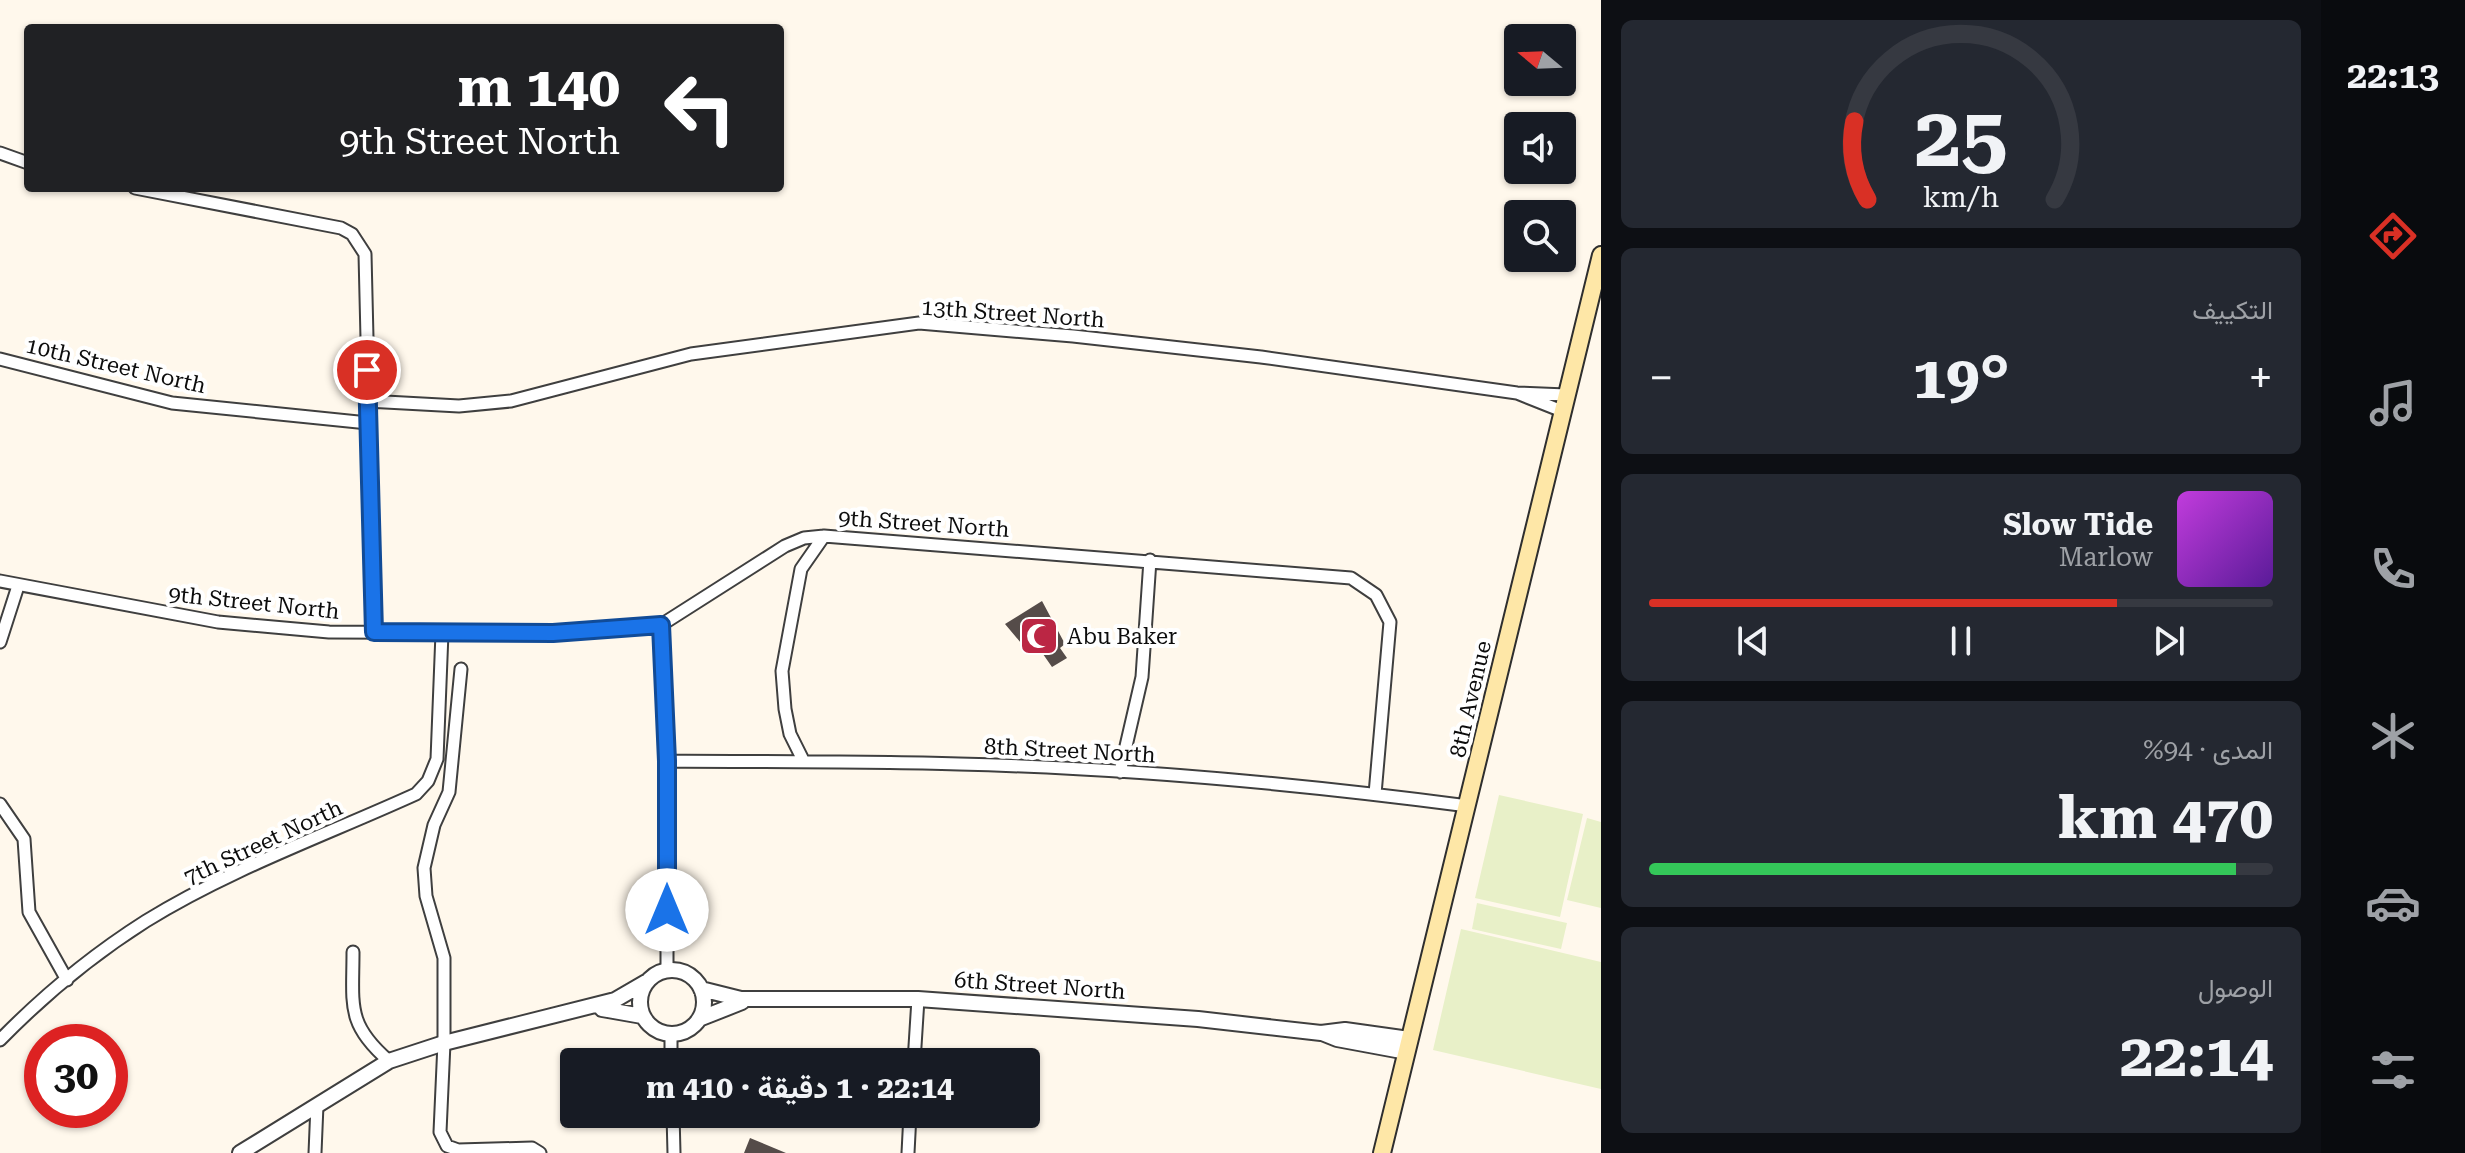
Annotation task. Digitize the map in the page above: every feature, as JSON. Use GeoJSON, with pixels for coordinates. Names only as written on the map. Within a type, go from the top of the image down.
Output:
{"type":"FeatureCollection","features":[{"type":"Feature","properties":{"kind":"main road","name":"8th Avenue"},"geometry":{"type":"LineString","coordinates":[[1382,1153],[1601,255]]}},
{"type":"Feature","properties":{"kind":"street"},"geometry":{"type":"LineString","coordinates":[[0,153],[24,162]]}},
{"type":"Feature","properties":{"kind":"street"},"geometry":{"type":"LineString","coordinates":[[156,192],[341,228],[352,234],[365,254],[374,632]]}},
{"type":"Feature","properties":{"kind":"street","name":"13th Street North"},"geometry":{"type":"LineString","coordinates":[[367,401],[459,406],[511,401],[691,354],[919,323],[1230,354],[1517,393],[1564,403]]}},
{"type":"Feature","properties":{"kind":"street","name":"10th Street North"},"geometry":{"type":"LineString","coordinates":[[0,359],[172,403],[368,423]]}},
{"type":"Feature","properties":{"kind":"street"},"geometry":{"type":"LineString","coordinates":[[804,762],[790,734],[782,671],[801,569],[824,536]]}},
{"type":"Feature","properties":{"kind":"street","name":"9th Street North"},"geometry":{"type":"LineString","coordinates":[[0,581],[218,622],[329,632],[553,633],[661,625],[785,546],[804,538],[824,536],[1351,578],[1376,595],[1390,622],[1375,794]]}},
{"type":"Feature","properties":{"kind":"street"},"geometry":{"type":"LineString","coordinates":[[1120,772],[1142,677],[1150,560]]}},
{"type":"Feature","properties":{"kind":"street"},"geometry":{"type":"LineString","coordinates":[[0,642],[18,586]]}},
{"type":"Feature","properties":{"kind":"street"},"geometry":{"type":"LineString","coordinates":[[661,625],[667,761],[667,970]]}},
{"type":"Feature","properties":{"kind":"street","name":"7th Street North"},"geometry":{"type":"LineString","coordinates":[[0,1040],[67,980],[146,922],[207,887],[416,794],[428,781],[437,759],[442,633]]}},
{"type":"Feature","properties":{"kind":"street"},"geometry":{"type":"LineString","coordinates":[[461,669],[449,792],[434,825],[424,868],[426,896],[444,958],[440,1132],[447,1146],[458,1150],[532,1148],[540,1153]]}},
{"type":"Feature","properties":{"kind":"street","name":"8th Street North"},"geometry":{"type":"LineString","coordinates":[[667,761],[960,764],[1120,772],[1375,794],[1468,806]]}},
{"type":"Feature","properties":{"kind":"street"},"geometry":{"type":"LineString","coordinates":[[0,804],[24,839],[29,912],[67,980]]}},
{"type":"Feature","properties":{"kind":"street"},"geometry":{"type":"LineString","coordinates":[[353,952],[353,1008],[359,1030],[389,1061]]}},
{"type":"Feature","properties":{"kind":"street"},"geometry":{"type":"LineString","coordinates":[[240,1153],[389,1061],[444,1043],[625,997],[667,970],[687,974],[701,989],[703,1009],[699,1019],[682,1033],[671,1035],[659,1032],[642,1016],[614,1009],[585,1008]]}},
{"type":"Feature","properties":{"kind":"street"},"geometry":{"type":"LineString","coordinates":[[642,1016],[639,1004],[646,982]]}},
{"type":"Feature","properties":{"kind":"street","name":"6th Street North"},"geometry":{"type":"LineString","coordinates":[[701,989],[754,1000],[918,999],[1184,1018],[1321,1033],[1345,1030],[1408,1046]]}},
{"type":"Feature","properties":{"kind":"street"},"geometry":{"type":"LineString","coordinates":[[915,1048],[918,999]]}},
{"type":"Feature","properties":{"kind":"street","name":"6th Street North"},"geometry":{"type":"LineString","coordinates":[[699,1019],[728,1006],[754,1000]]}},
{"type":"Feature","properties":{"kind":"street"},"geometry":{"type":"LineString","coordinates":[[671,1035],[671,1048]]}},
{"type":"Feature","properties":{"kind":"street"},"geometry":{"type":"LineString","coordinates":[[315,1153],[317,1105]]}},
{"type":"Feature","properties":{"kind":"street"},"geometry":{"type":"LineString","coordinates":[[673,1128],[674,1153]]}},
{"type":"Feature","properties":{"kind":"street"},"geometry":{"type":"LineString","coordinates":[[908,1153],[909,1128]]}},
{"type":"Feature","properties":{"kind":"green space"},"geometry":{"type":"Polygon","coordinates":[[[1499,795],[1583,814],[1560,917],[1475,898],[1499,795]]]}},
{"type":"Feature","properties":{"kind":"green space"},"geometry":{"type":"Polygon","coordinates":[[[1587,818],[1601,822],[1601,908],[1567,900],[1587,818]]]}},
{"type":"Feature","properties":{"kind":"green space"},"geometry":{"type":"Polygon","coordinates":[[[1477,903],[1567,923],[1561,949],[1472,929],[1477,903]]]}},
{"type":"Feature","properties":{"kind":"green space"},"geometry":{"type":"Polygon","coordinates":[[[1461,929],[1601,962],[1601,1089],[1433,1050],[1461,929]]]}},
{"type":"Feature","properties":{"kind":"building","name":"Abu Baker"},"geometry":{"type":"Polygon","coordinates":[[[1042,601],[1065,644],[1060,648],[1067,658],[1052,667],[1036,644],[1021,643],[1005,624],[1042,601]]]}},
{"type":"Feature","properties":{"kind":"building"},"geometry":{"type":"Polygon","coordinates":[[[750,1138],[786,1153],[744,1153],[750,1138]]]}},
{"type":"Feature","properties":{"kind":"place","name":"Abu Baker"},"geometry":{"type":"Point","coordinates":[1039,636]}},
{"type":"Feature","properties":{"kind":"route"},"geometry":{"type":"LineString","coordinates":[[367,370],[374,632],[553,633],[661,625],[664,638],[667,761],[667,910]]}}]}
